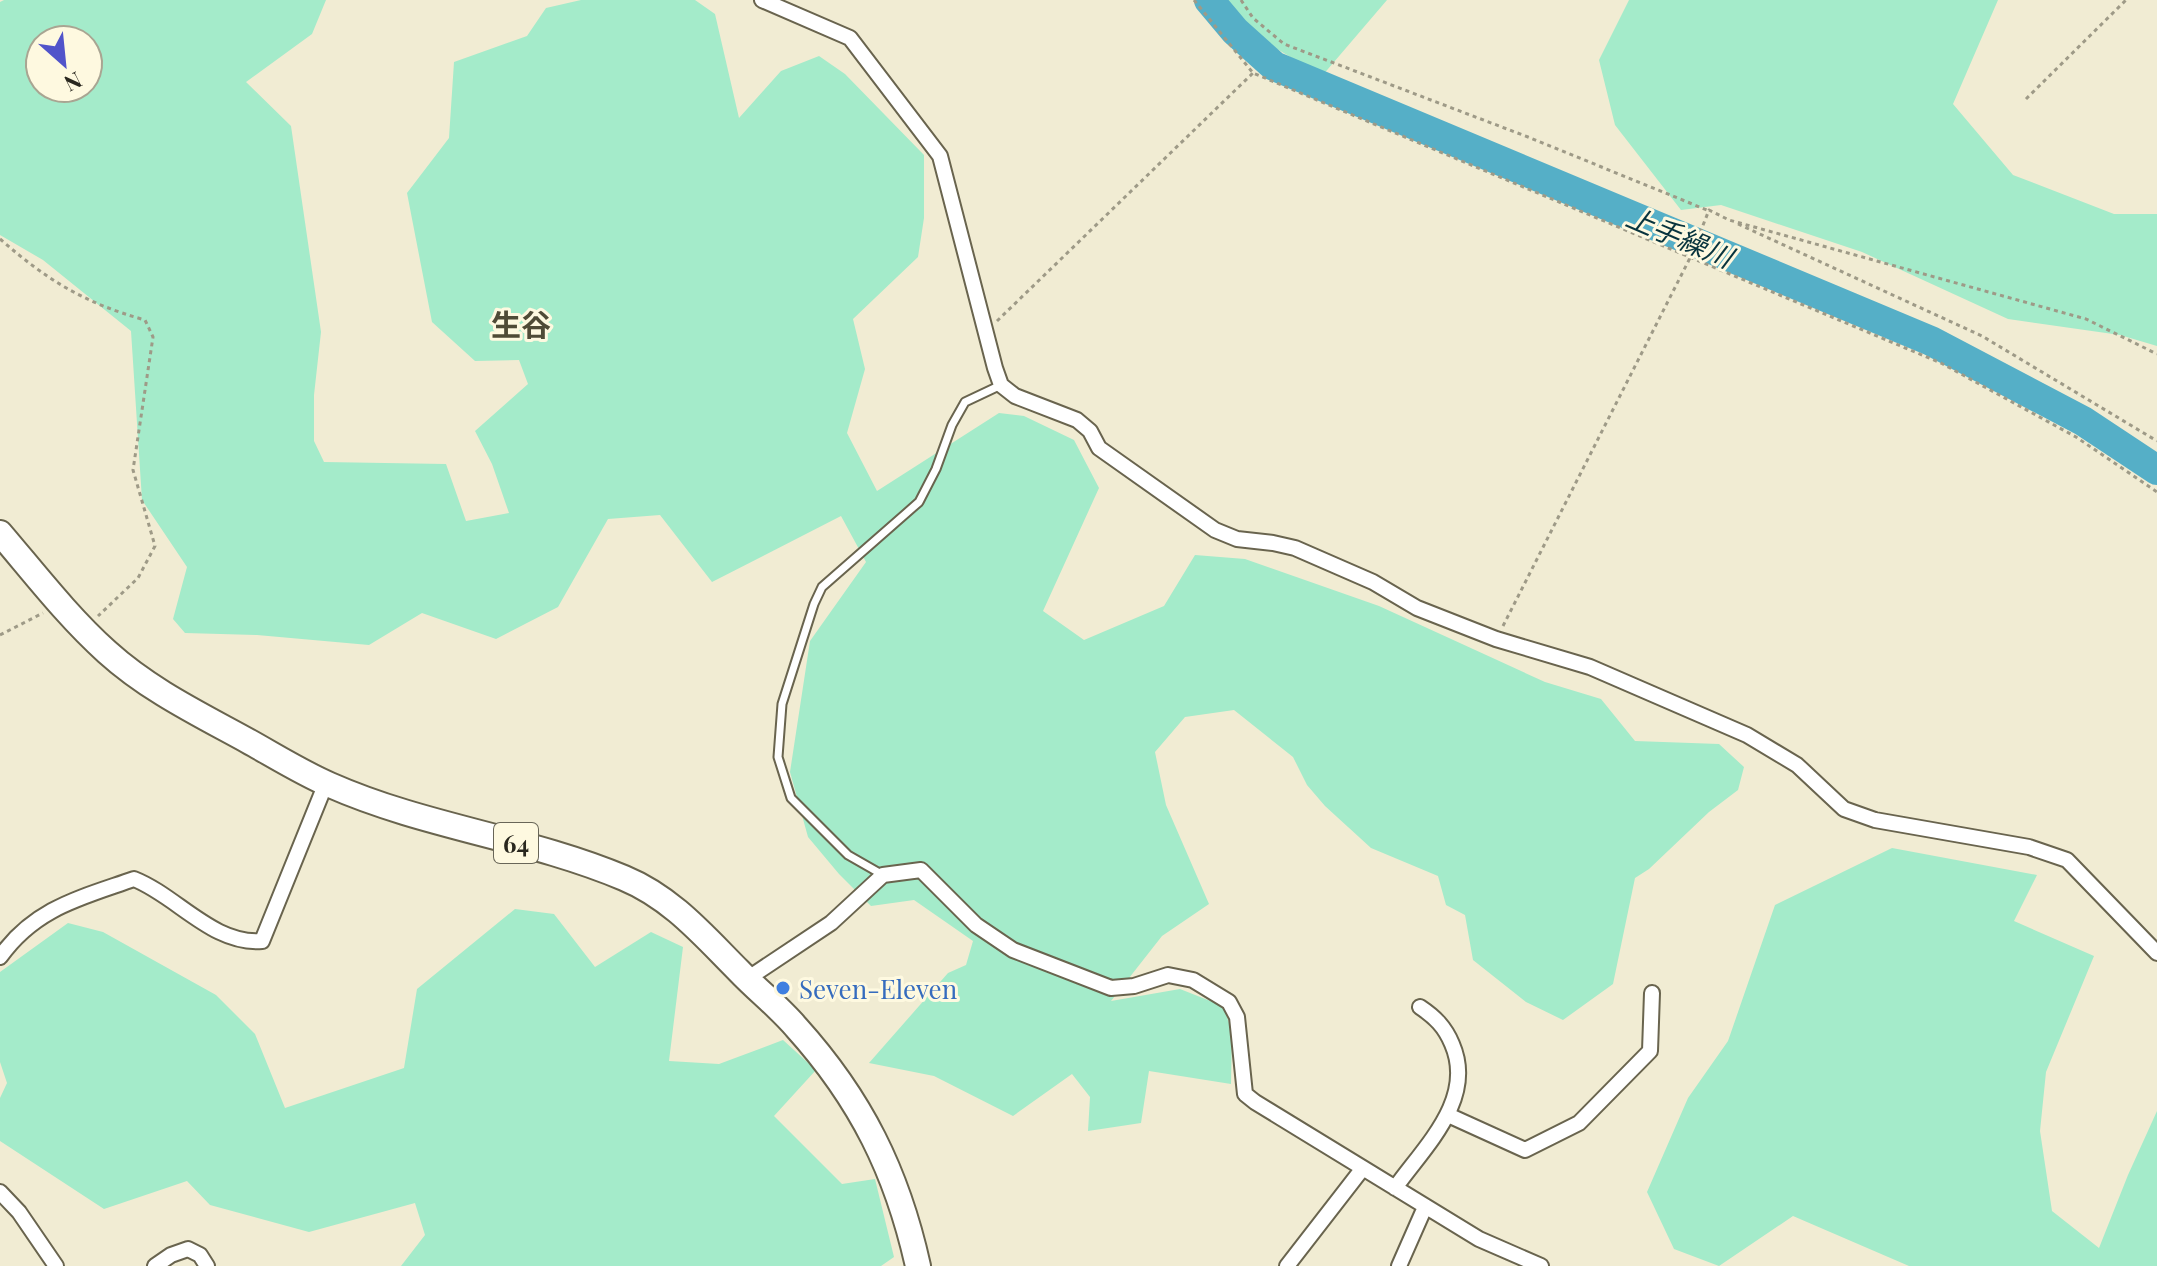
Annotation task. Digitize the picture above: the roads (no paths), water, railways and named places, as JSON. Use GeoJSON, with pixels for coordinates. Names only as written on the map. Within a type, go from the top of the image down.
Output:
{"type":"FeatureCollection","features":[{"type":"Feature","properties":{"kind":"main road","name":"64"},"geometry":{"type":"LineString","coordinates":[[0,533],[83,630],[137,677],[165,696],[326,783],[374,803],[571,859],[634,882],[681,912],[795,1025],[831,1068],[869,1127],[891,1172],[905,1212],[918,1266]]}},
{"type":"Feature","properties":{"kind":"street"},"geometry":{"type":"LineString","coordinates":[[762,0],[850,38],[940,156],[1001,385],[1015,396],[1077,420],[1090,431],[1099,448],[1215,530],[1237,539],[1295,548],[1373,582],[1417,608],[1496,639],[1590,667],[1747,735],[1797,765],[1844,809],[1875,820],[2029,847],[2067,860],[2157,953]]}},
{"type":"Feature","properties":{"kind":"street"},"geometry":{"type":"LineString","coordinates":[[0,957],[35,919],[82,897],[134,879],[154,887],[221,934],[246,942],[262,941],[326,783]]}},
{"type":"Feature","properties":{"kind":"street"},"geometry":{"type":"LineString","coordinates":[[747,979],[831,923],[883,875],[921,870],[976,925],[1013,950],[1111,988],[1134,986],[1168,975],[1193,980],[1229,1002],[1237,1017],[1245,1094],[1479,1239],[1541,1266]]}},
{"type":"Feature","properties":{"kind":"street"},"geometry":{"type":"LineString","coordinates":[[1448,1115],[1525,1150],[1579,1123],[1650,1051],[1652,993]]}},
{"type":"Feature","properties":{"kind":"street"},"geometry":{"type":"LineString","coordinates":[[1395,1188],[1452,1109],[1460,1083],[1460,1061],[1437,1018],[1420,1007]]}},
{"type":"Feature","properties":{"kind":"street"},"geometry":{"type":"LineString","coordinates":[[1294,1264],[1363,1168]]}},
{"type":"Feature","properties":{"kind":"street"},"geometry":{"type":"LineString","coordinates":[[0,1192],[19,1212],[56,1266]]}},
{"type":"Feature","properties":{"kind":"street"},"geometry":{"type":"LineString","coordinates":[[1399,1266],[1425,1207]]}},
{"type":"Feature","properties":{"kind":"street"},"geometry":{"type":"LineString","coordinates":[[155,1266],[171,1255],[188,1249],[200,1255],[207,1266]]}},
{"type":"Feature","properties":{"kind":"lane"},"geometry":{"type":"LineString","coordinates":[[883,875],[848,855],[791,798],[778,757],[782,704],[822,587],[919,502],[965,402],[1001,385]]}},
{"type":"Feature","properties":{"kind":"waterway","name":"上手繰川"},"geometry":{"type":"LineString","coordinates":[[1209,0],[1235,31],[1274,66],[1931,341],[2083,421],[2157,470]]}},
{"type":"Feature","properties":{"kind":"place","name":"Seven-Eleven"},"geometry":{"type":"Point","coordinates":[783,988]}},
{"type":"Feature","properties":{"kind":"district","name":"生谷"},"geometry":{"type":"Point","coordinates":[521,324]}}]}
